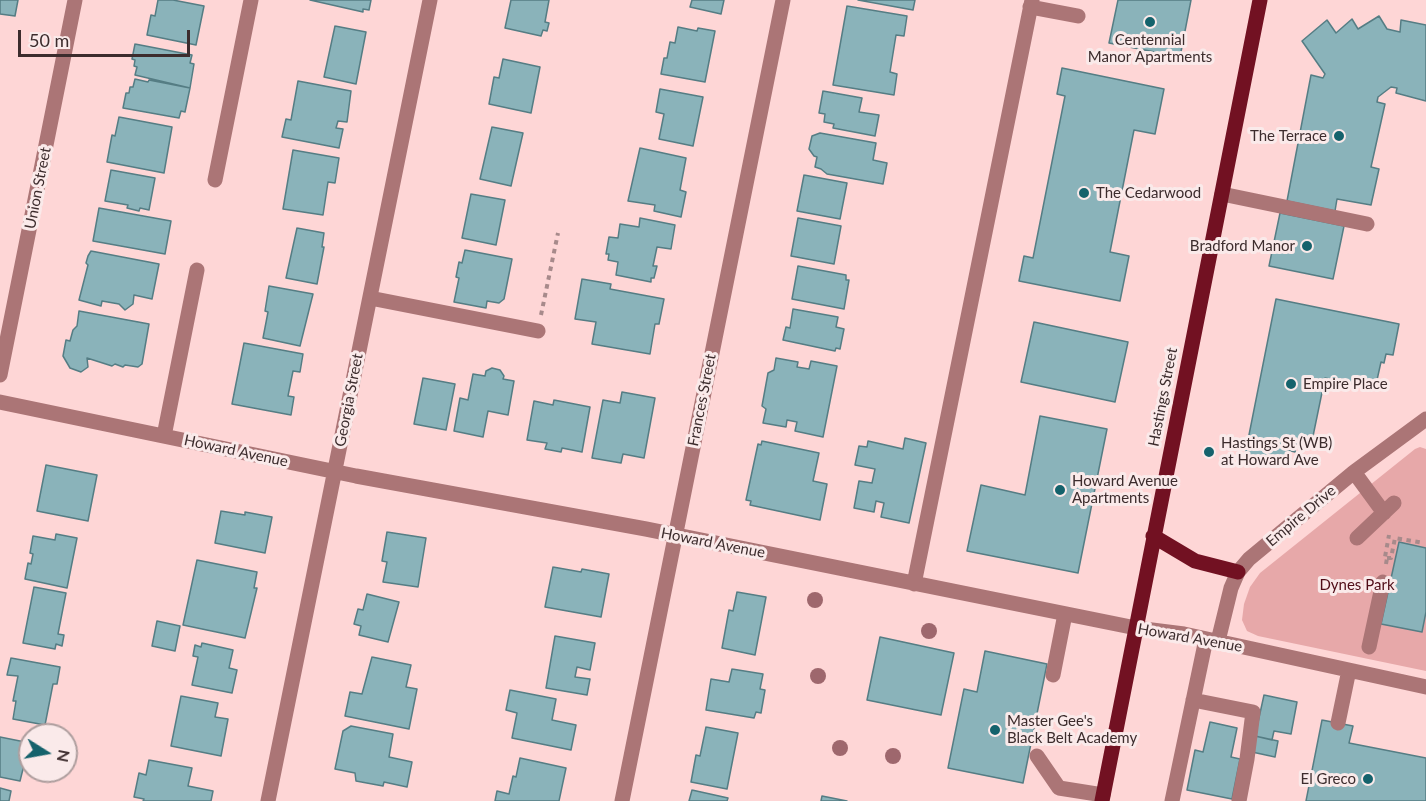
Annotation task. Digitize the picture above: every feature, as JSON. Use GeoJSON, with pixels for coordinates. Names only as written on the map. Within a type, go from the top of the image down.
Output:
{"type":"FeatureCollection","features":[{"type":"Feature","properties":{"kind":"main road","name":"Hastings Street"},"geometry":{"type":"LineString","coordinates":[[1103,798],[1260,0]]}},
{"type":"Feature","properties":{"kind":"main road"},"geometry":{"type":"LineString","coordinates":[[1154,536],[1195,561],[1238,572]]}},
{"type":"Feature","properties":{"kind":"street","name":"Union Street"},"geometry":{"type":"LineString","coordinates":[[0,375],[75,0]]}},
{"type":"Feature","properties":{"kind":"street"},"geometry":{"type":"LineString","coordinates":[[215,180],[251,0]]}},
{"type":"Feature","properties":{"kind":"street","name":"Georgia Street"},"geometry":{"type":"LineString","coordinates":[[268,801],[430,0]]}},
{"type":"Feature","properties":{"kind":"street","name":"Frances Street"},"geometry":{"type":"LineString","coordinates":[[622,801],[783,0]]}},
{"type":"Feature","properties":{"kind":"street"},"geometry":{"type":"LineString","coordinates":[[914,584],[1031,4],[1078,16]]}},
{"type":"Feature","properties":{"kind":"street"},"geometry":{"type":"LineString","coordinates":[[1221,194],[1366,224]]}},
{"type":"Feature","properties":{"kind":"street"},"geometry":{"type":"LineString","coordinates":[[164,436],[197,270]]}},
{"type":"Feature","properties":{"kind":"street"},"geometry":{"type":"LineString","coordinates":[[370,298],[538,331]]}},
{"type":"Feature","properties":{"kind":"street","name":"Howard Avenue"},"geometry":{"type":"LineString","coordinates":[[0,402],[334,471],[646,529],[1136,628],[1212,640],[1426,687]]}},
{"type":"Feature","properties":{"kind":"street","name":"Empire Drive"},"geometry":{"type":"LineString","coordinates":[[1172,801],[1194,700],[1212,640],[1238,572],[1262,548],[1354,472],[1426,419]]}},
{"type":"Feature","properties":{"kind":"street"},"geometry":{"type":"LineString","coordinates":[[1354,472],[1389,508],[1357,538]]}},
{"type":"Feature","properties":{"kind":"street"},"geometry":{"type":"LineString","coordinates":[[1369,674],[1373,654],[1366,641],[1383,582]]}},
{"type":"Feature","properties":{"kind":"street"},"geometry":{"type":"LineString","coordinates":[[1053,675],[1065,614]]}},
{"type":"Feature","properties":{"kind":"street"},"geometry":{"type":"LineString","coordinates":[[1338,723],[1349,670]]}},
{"type":"Feature","properties":{"kind":"street"},"geometry":{"type":"LineString","coordinates":[[1194,700],[1252,712],[1247,759],[1239,801]]}},
{"type":"Feature","properties":{"kind":"street"},"geometry":{"type":"LineString","coordinates":[[1037,756],[1059,788],[1103,798]]}},
{"type":"Feature","properties":{"kind":"path"},"geometry":{"type":"LineString","coordinates":[[538,331],[558,233]]}},
{"type":"Feature","properties":{"kind":"path"},"geometry":{"type":"LineString","coordinates":[[1387,543],[1386,558],[1391,558],[1395,538],[1424,543]]}},
{"type":"Feature","properties":{"kind":"green space","name":"Dynes Park"},"geometry":{"type":"Polygon","coordinates":[[[1420,447],[1426,449],[1426,671],[1258,636],[1247,631],[1242,620],[1244,604],[1250,587],[1260,573],[1420,447]]]}},
{"type":"Feature","properties":{"kind":"building"},"geometry":{"type":"Polygon","coordinates":[[[0,0],[18,0],[15,16],[0,14],[0,0]]]}},
{"type":"Feature","properties":{"kind":"building"},"geometry":{"type":"Polygon","coordinates":[[[158,0],[173,0],[204,6],[196,45],[147,35],[151,15],[155,16],[158,0]]]}},
{"type":"Feature","properties":{"kind":"building"},"geometry":{"type":"Polygon","coordinates":[[[310,0],[371,0],[369,10],[363,9],[363,12],[310,0]]]}},
{"type":"Feature","properties":{"kind":"building"},"geometry":{"type":"Polygon","coordinates":[[[511,0],[549,0],[545,22],[549,23],[547,31],[543,30],[541,36],[505,28],[511,0]]]}},
{"type":"Feature","properties":{"kind":"building"},"geometry":{"type":"Polygon","coordinates":[[[692,0],[724,0],[721,14],[690,7],[692,0]]]}},
{"type":"Feature","properties":{"kind":"building"},"geometry":{"type":"Polygon","coordinates":[[[858,0],[915,0],[913,10],[858,0]]]}},
{"type":"Feature","properties":{"kind":"building","name":"Centennial Manor Apartments"},"geometry":{"type":"Polygon","coordinates":[[[1118,0],[1191,0],[1180,57],[1109,43],[1118,0]]]}},
{"type":"Feature","properties":{"kind":"building"},"geometry":{"type":"Polygon","coordinates":[[[847,6],[907,16],[904,36],[896,35],[890,72],[897,74],[894,95],[833,85],[847,6]]]}},
{"type":"Feature","properties":{"kind":"building","name":"The Terrace"},"geometry":{"type":"Polygon","coordinates":[[[1379,16],[1387,29],[1400,32],[1401,20],[1426,25],[1426,101],[1396,93],[1397,88],[1391,87],[1378,97],[1377,102],[1385,104],[1371,167],[1379,169],[1371,205],[1337,199],[1335,211],[1287,201],[1311,75],[1323,78],[1325,74],[1302,41],[1327,20],[1336,33],[1352,19],[1358,29],[1379,16]]]}},
{"type":"Feature","properties":{"kind":"building"},"geometry":{"type":"Polygon","coordinates":[[[335,26],[366,32],[356,84],[324,77],[335,26]]]}},
{"type":"Feature","properties":{"kind":"building"},"geometry":{"type":"Polygon","coordinates":[[[678,27],[697,31],[698,28],[715,31],[705,82],[661,74],[670,42],[675,43],[678,27]]]}},
{"type":"Feature","properties":{"kind":"building"},"geometry":{"type":"Polygon","coordinates":[[[135,44],[192,55],[190,63],[194,64],[190,88],[135,75],[137,67],[134,66],[135,60],[132,59],[135,44]]]}},
{"type":"Feature","properties":{"kind":"building"},"geometry":{"type":"Polygon","coordinates":[[[503,59],[540,67],[531,113],[489,104],[494,77],[499,78],[503,59]]]}},
{"type":"Feature","properties":{"kind":"building","name":"The Cedarwood"},"geometry":{"type":"Polygon","coordinates":[[[1062,68],[1164,89],[1155,134],[1134,130],[1110,252],[1129,256],[1120,301],[1019,281],[1024,256],[1033,258],[1065,96],[1057,94],[1062,68]]]}},
{"type":"Feature","properties":{"kind":"building"},"geometry":{"type":"Polygon","coordinates":[[[135,79],[190,88],[185,112],[181,111],[179,118],[123,108],[126,93],[129,93],[130,87],[133,87],[135,79]]]}},
{"type":"Feature","properties":{"kind":"building"},"geometry":{"type":"Polygon","coordinates":[[[298,81],[351,91],[347,122],[338,121],[336,128],[343,129],[339,148],[282,137],[286,119],[291,120],[298,81]]]}},
{"type":"Feature","properties":{"kind":"building"},"geometry":{"type":"Polygon","coordinates":[[[660,89],[703,97],[693,146],[659,139],[664,114],[656,112],[660,89]]]}},
{"type":"Feature","properties":{"kind":"building"},"geometry":{"type":"Polygon","coordinates":[[[823,91],[862,98],[859,112],[879,115],[875,136],[833,128],[834,124],[824,122],[825,114],[819,113],[823,91]]]}},
{"type":"Feature","properties":{"kind":"building"},"geometry":{"type":"Polygon","coordinates":[[[119,117],[172,127],[164,173],[107,162],[112,135],[115,136],[119,117]]]}},
{"type":"Feature","properties":{"kind":"building"},"geometry":{"type":"Polygon","coordinates":[[[492,127],[523,133],[511,186],[480,179],[492,127]]]}},
{"type":"Feature","properties":{"kind":"building"},"geometry":{"type":"Polygon","coordinates":[[[820,133],[876,143],[873,160],[887,163],[883,184],[827,174],[815,167],[817,157],[809,149],[812,136],[820,133]]]}},
{"type":"Feature","properties":{"kind":"building"},"geometry":{"type":"Polygon","coordinates":[[[640,148],[686,158],[680,190],[686,192],[681,217],[654,211],[655,205],[628,201],[640,148]]]}},
{"type":"Feature","properties":{"kind":"building"},"geometry":{"type":"Polygon","coordinates":[[[293,150],[339,158],[335,183],[328,182],[323,215],[283,209],[293,150]]]}},
{"type":"Feature","properties":{"kind":"building"},"geometry":{"type":"Polygon","coordinates":[[[111,170],[155,178],[149,210],[140,208],[139,211],[127,208],[128,205],[105,201],[111,170]]]}},
{"type":"Feature","properties":{"kind":"building"},"geometry":{"type":"Polygon","coordinates":[[[804,175],[847,183],[840,219],[797,211],[804,175]]]}},
{"type":"Feature","properties":{"kind":"building"},"geometry":{"type":"Polygon","coordinates":[[[471,194],[505,200],[496,245],[462,238],[471,194]]]}},
{"type":"Feature","properties":{"kind":"building"},"geometry":{"type":"Polygon","coordinates":[[[99,208],[171,221],[165,254],[93,241],[99,208]]]}},
{"type":"Feature","properties":{"kind":"building","name":"Bradford Manor"},"geometry":{"type":"Polygon","coordinates":[[[1280,213],[1344,226],[1333,279],[1269,266],[1280,213]]]}},
{"type":"Feature","properties":{"kind":"building"},"geometry":{"type":"Polygon","coordinates":[[[640,218],[675,225],[671,249],[657,247],[653,266],[657,266],[651,282],[616,275],[618,262],[608,260],[609,254],[606,254],[609,237],[618,238],[620,224],[639,227],[640,218]]]}},
{"type":"Feature","properties":{"kind":"building"},"geometry":{"type":"Polygon","coordinates":[[[798,218],[841,226],[834,264],[791,256],[798,218]]]}},
{"type":"Feature","properties":{"kind":"building"},"geometry":{"type":"Polygon","coordinates":[[[297,228],[324,233],[322,247],[324,247],[317,284],[286,278],[297,228]]]}},
{"type":"Feature","properties":{"kind":"building"},"geometry":{"type":"Polygon","coordinates":[[[465,250],[512,259],[504,299],[499,303],[487,301],[486,308],[454,302],[459,278],[456,277],[459,262],[462,263],[465,250]]]}},
{"type":"Feature","properties":{"kind":"building"},"geometry":{"type":"Polygon","coordinates":[[[91,251],[159,264],[152,299],[134,295],[133,304],[125,310],[119,304],[102,301],[101,306],[79,300],[88,265],[86,263],[91,251]]]}},
{"type":"Feature","properties":{"kind":"building"},"geometry":{"type":"Polygon","coordinates":[[[798,266],[846,275],[846,280],[849,280],[844,309],[792,299],[798,266]]]}},
{"type":"Feature","properties":{"kind":"building"},"geometry":{"type":"Polygon","coordinates":[[[582,279],[611,284],[610,289],[664,299],[659,324],[655,324],[650,354],[592,344],[596,322],[575,319],[582,279]]]}},
{"type":"Feature","properties":{"kind":"building"},"geometry":{"type":"Polygon","coordinates":[[[269,286],[313,294],[300,346],[263,338],[268,312],[265,311],[269,286]]]}},
{"type":"Feature","properties":{"kind":"building","name":"Empire Place"},"geometry":{"type":"Polygon","coordinates":[[[1276,299],[1399,324],[1393,355],[1386,354],[1384,363],[1381,362],[1375,389],[1325,378],[1312,441],[1298,438],[1295,452],[1287,450],[1284,463],[1245,455],[1276,299]]]}},
{"type":"Feature","properties":{"kind":"building"},"geometry":{"type":"Polygon","coordinates":[[[793,309],[838,317],[836,327],[844,329],[840,349],[836,348],[835,351],[783,340],[786,327],[790,328],[793,309]]]}},
{"type":"Feature","properties":{"kind":"building"},"geometry":{"type":"Polygon","coordinates":[[[79,311],[149,324],[142,364],[138,367],[125,365],[123,367],[115,364],[112,366],[87,358],[88,367],[81,372],[70,368],[63,356],[66,340],[70,341],[73,330],[77,326],[79,311]]]}},
{"type":"Feature","properties":{"kind":"building"},"geometry":{"type":"Polygon","coordinates":[[[1034,322],[1128,342],[1115,402],[1021,382],[1034,322]]]}},
{"type":"Feature","properties":{"kind":"building"},"geometry":{"type":"Polygon","coordinates":[[[244,343],[303,354],[300,372],[293,371],[288,396],[294,397],[291,415],[232,404],[244,343]]]}},
{"type":"Feature","properties":{"kind":"building"},"geometry":{"type":"Polygon","coordinates":[[[776,358],[798,362],[797,367],[809,369],[811,361],[837,366],[823,437],[795,431],[797,422],[787,420],[786,427],[763,423],[766,409],[762,406],[768,373],[774,370],[776,358]]]}},
{"type":"Feature","properties":{"kind":"building"},"geometry":{"type":"Polygon","coordinates":[[[492,368],[500,370],[504,376],[503,379],[514,381],[508,415],[488,411],[483,437],[454,431],[460,398],[468,400],[473,374],[485,376],[486,371],[492,368]]]}},
{"type":"Feature","properties":{"kind":"building"},"geometry":{"type":"Polygon","coordinates":[[[423,378],[455,384],[446,430],[414,424],[423,378]]]}},
{"type":"Feature","properties":{"kind":"building"},"geometry":{"type":"Polygon","coordinates":[[[622,392],[655,398],[644,458],[623,454],[621,463],[592,458],[603,400],[620,403],[622,392]]]}},
{"type":"Feature","properties":{"kind":"building"},"geometry":{"type":"Polygon","coordinates":[[[554,400],[590,407],[582,452],[562,448],[561,452],[545,449],[547,443],[527,440],[534,401],[553,405],[554,400]]]}},
{"type":"Feature","properties":{"kind":"building","name":"Howard Avenue Apartments"},"geometry":{"type":"Polygon","coordinates":[[[1040,416],[1107,429],[1078,573],[967,551],[981,485],[1025,495],[1040,416]]]}},
{"type":"Feature","properties":{"kind":"building"},"geometry":{"type":"Polygon","coordinates":[[[905,438],[926,443],[909,523],[881,517],[884,503],[876,501],[874,512],[854,508],[859,481],[872,483],[875,469],[855,465],[859,446],[867,447],[868,441],[903,449],[905,438]]]}},
{"type":"Feature","properties":{"kind":"building"},"geometry":{"type":"Polygon","coordinates":[[[762,441],[819,453],[813,481],[827,484],[820,520],[750,505],[751,501],[746,500],[758,444],[761,445],[762,441]]]}},
{"type":"Feature","properties":{"kind":"building"},"geometry":{"type":"Polygon","coordinates":[[[46,465],[97,475],[88,521],[37,511],[46,465]]]}},
{"type":"Feature","properties":{"kind":"building"},"geometry":{"type":"Polygon","coordinates":[[[221,511],[245,515],[245,512],[272,517],[265,553],[215,543],[221,511]]]}},
{"type":"Feature","properties":{"kind":"building"},"geometry":{"type":"Polygon","coordinates":[[[387,532],[426,538],[418,587],[383,582],[387,562],[382,561],[387,532]]]}},
{"type":"Feature","properties":{"kind":"building"},"geometry":{"type":"Polygon","coordinates":[[[56,534],[77,538],[67,588],[25,579],[28,563],[31,564],[33,554],[30,553],[33,536],[55,540],[56,534]]]}},
{"type":"Feature","properties":{"kind":"building"},"geometry":{"type":"Polygon","coordinates":[[[1399,542],[1426,548],[1426,612],[1422,632],[1381,624],[1399,542]]]}},
{"type":"Feature","properties":{"kind":"building"},"geometry":{"type":"Polygon","coordinates":[[[197,560],[257,572],[254,588],[257,588],[245,638],[183,625],[197,560]]]}},
{"type":"Feature","properties":{"kind":"building"},"geometry":{"type":"Polygon","coordinates":[[[553,567],[609,574],[601,617],[545,607],[553,567]]]}},
{"type":"Feature","properties":{"kind":"building"},"geometry":{"type":"Polygon","coordinates":[[[34,587],[66,593],[58,634],[64,635],[62,646],[56,644],[55,649],[23,643],[34,587]]]}},
{"type":"Feature","properties":{"kind":"building"},"geometry":{"type":"Polygon","coordinates":[[[737,592],[766,597],[755,655],[722,648],[729,610],[733,611],[737,592]]]}},
{"type":"Feature","properties":{"kind":"building"},"geometry":{"type":"Polygon","coordinates":[[[367,594],[399,602],[388,642],[359,635],[361,626],[354,624],[358,609],[363,610],[367,594]]]}},
{"type":"Feature","properties":{"kind":"building"},"geometry":{"type":"Polygon","coordinates":[[[157,621],[180,626],[175,651],[152,646],[157,621]]]}},
{"type":"Feature","properties":{"kind":"building"},"geometry":{"type":"Polygon","coordinates":[[[555,636],[595,643],[590,670],[577,667],[575,677],[590,679],[587,695],[546,688],[555,636]]]}},
{"type":"Feature","properties":{"kind":"building"},"geometry":{"type":"Polygon","coordinates":[[[880,637],[954,653],[941,715],[867,700],[880,637]]]}},
{"type":"Feature","properties":{"kind":"building"},"geometry":{"type":"Polygon","coordinates":[[[202,643],[233,650],[229,668],[237,670],[232,693],[192,685],[198,657],[193,656],[195,645],[201,647],[202,643]]]}},
{"type":"Feature","properties":{"kind":"building","name":"Master Gee's Black Belt Academy"},"geometry":{"type":"Polygon","coordinates":[[[985,651],[1047,664],[1023,783],[948,768],[964,689],[977,692],[985,651]]]}},
{"type":"Feature","properties":{"kind":"building"},"geometry":{"type":"Polygon","coordinates":[[[372,657],[411,665],[406,687],[417,689],[409,729],[345,716],[350,692],[362,694],[372,657]]]}},
{"type":"Feature","properties":{"kind":"building"},"geometry":{"type":"Polygon","coordinates":[[[11,658],[60,667],[57,684],[53,684],[45,723],[13,719],[16,701],[13,701],[18,676],[7,675],[11,658]]]}},
{"type":"Feature","properties":{"kind":"building"},"geometry":{"type":"Polygon","coordinates":[[[732,669],[763,674],[760,689],[765,690],[761,713],[756,712],[754,718],[706,710],[711,679],[729,682],[732,669]]]}},
{"type":"Feature","properties":{"kind":"building"},"geometry":{"type":"Polygon","coordinates":[[[510,690],[556,699],[552,720],[576,725],[571,750],[512,738],[517,713],[506,710],[510,690]]]}},
{"type":"Feature","properties":{"kind":"building"},"geometry":{"type":"Polygon","coordinates":[[[1264,695],[1297,702],[1291,734],[1274,731],[1272,740],[1255,736],[1264,695]]]}},
{"type":"Feature","properties":{"kind":"building"},"geometry":{"type":"Polygon","coordinates":[[[181,696],[218,703],[215,717],[228,719],[221,756],[171,746],[181,696]]]}},
{"type":"Feature","properties":{"kind":"building","name":"El Greco"},"geometry":{"type":"Polygon","coordinates":[[[1322,720],[1353,726],[1349,743],[1426,758],[1426,801],[1306,801],[1322,720]]]}},
{"type":"Feature","properties":{"kind":"building"},"geometry":{"type":"Polygon","coordinates":[[[1210,722],[1237,728],[1231,757],[1240,759],[1232,799],[1187,790],[1195,750],[1203,752],[1210,722]]]}},
{"type":"Feature","properties":{"kind":"building"},"geometry":{"type":"Polygon","coordinates":[[[351,726],[393,734],[389,757],[412,762],[407,787],[384,782],[383,786],[356,781],[355,773],[335,769],[343,731],[351,726]]]}},
{"type":"Feature","properties":{"kind":"building"},"geometry":{"type":"Polygon","coordinates":[[[706,727],[738,733],[727,789],[691,782],[696,755],[700,756],[706,727]]]}},
{"type":"Feature","properties":{"kind":"building"},"geometry":{"type":"Polygon","coordinates":[[[1255,736],[1278,741],[1275,757],[1252,752],[1255,736]]]}},
{"type":"Feature","properties":{"kind":"building"},"geometry":{"type":"Polygon","coordinates":[[[0,737],[18,741],[18,781],[0,777],[0,737]]]}},
{"type":"Feature","properties":{"kind":"building"},"geometry":{"type":"Polygon","coordinates":[[[520,758],[566,768],[559,801],[495,801],[497,791],[509,794],[520,758]]]}},
{"type":"Feature","properties":{"kind":"building"},"geometry":{"type":"Polygon","coordinates":[[[149,760],[192,768],[188,786],[213,791],[211,801],[143,801],[144,799],[134,797],[139,773],[146,775],[149,760]]]}},
{"type":"Feature","properties":{"kind":"building"},"geometry":{"type":"Polygon","coordinates":[[[0,788],[11,791],[9,801],[0,801],[0,788]]]}},
{"type":"Feature","properties":{"kind":"building"},"geometry":{"type":"Polygon","coordinates":[[[692,790],[728,798],[727,801],[689,801],[692,790]]]}},
{"type":"Feature","properties":{"kind":"building"},"geometry":{"type":"Polygon","coordinates":[[[822,796],[847,801],[821,801],[822,796]]]}},
{"type":"Feature","properties":{"kind":"place","name":"Centennial Manor Apartments"},"geometry":{"type":"Point","coordinates":[1150,22]}},
{"type":"Feature","properties":{"kind":"place","name":"The Terrace"},"geometry":{"type":"Point","coordinates":[1339,136]}},
{"type":"Feature","properties":{"kind":"place","name":"The Cedarwood"},"geometry":{"type":"Point","coordinates":[1084,193]}},
{"type":"Feature","properties":{"kind":"place","name":"Bradford Manor"},"geometry":{"type":"Point","coordinates":[1307,246]}},
{"type":"Feature","properties":{"kind":"place","name":"Empire Place"},"geometry":{"type":"Point","coordinates":[1291,384]}},
{"type":"Feature","properties":{"kind":"place","name":"Hastings St (WB) at Howard Ave"},"geometry":{"type":"Point","coordinates":[1209,452]}},
{"type":"Feature","properties":{"kind":"place","name":"Howard Avenue Apartments"},"geometry":{"type":"Point","coordinates":[1060,490]}},
{"type":"Feature","properties":{"kind":"place","name":"Master Gee's Black Belt Academy"},"geometry":{"type":"Point","coordinates":[995,730]}},
{"type":"Feature","properties":{"kind":"place","name":"El Greco"},"geometry":{"type":"Point","coordinates":[1368,779]}}]}
